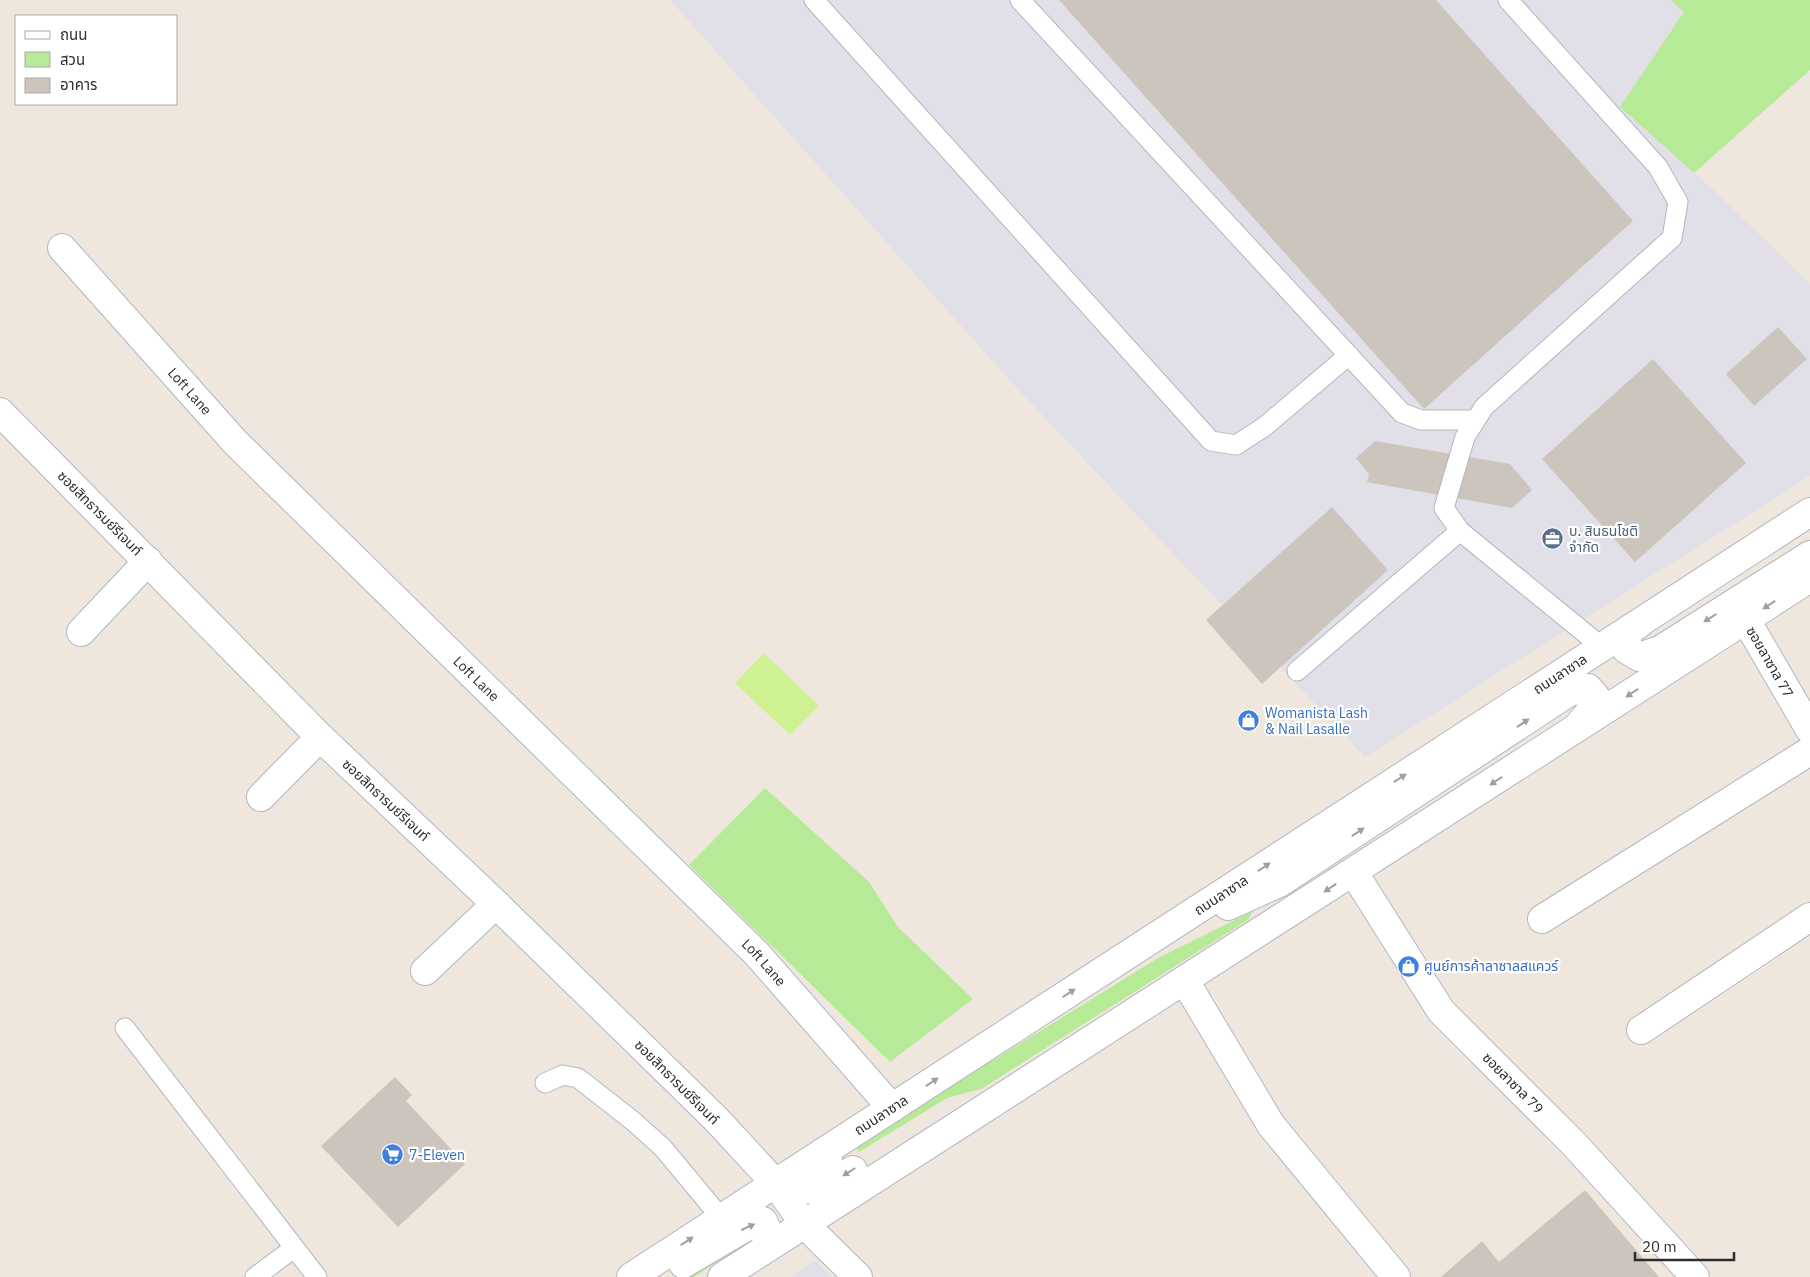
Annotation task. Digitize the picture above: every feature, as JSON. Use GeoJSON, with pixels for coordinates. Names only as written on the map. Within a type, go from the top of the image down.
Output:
{"type":"FeatureCollection","features":[{"type":"Feature","properties":{"kind":"street","name":"Loft Lane"},"geometry":{"type":"LineString","coordinates":[[62,248],[235,442],[756,953],[892,1108]]}},
{"type":"Feature","properties":{"kind":"street","name":"ซอยสิทธารมย์รีเจนท์"},"geometry":{"type":"LineString","coordinates":[[0,412],[320,737],[496,904],[716,1119],[776,1184],[804,1224],[858,1277]]}},
{"type":"Feature","properties":{"kind":"street","name":"ถนนลาซาล"},"geometry":{"type":"LineString","coordinates":[[631,1277],[1810,512]]}},
{"type":"Feature","properties":{"kind":"street"},"geometry":{"type":"LineString","coordinates":[[1650,616],[1628,632],[1626,649],[1639,657],[1660,650],[1810,555]]}},
{"type":"Feature","properties":{"kind":"street"},"geometry":{"type":"LineString","coordinates":[[81,632],[148,561]]}},
{"type":"Feature","properties":{"kind":"street"},"geometry":{"type":"LineString","coordinates":[[722,1277],[1354,873],[1810,578]]}},
{"type":"Feature","properties":{"kind":"street","name":"ซอยลาซาล 77"},"geometry":{"type":"LineString","coordinates":[[1746,620],[1810,730]]}},
{"type":"Feature","properties":{"kind":"street"},"geometry":{"type":"LineString","coordinates":[[1160,934],[1279,883],[1569,692],[1588,688],[1595,696],[1590,712],[1572,732]]}},
{"type":"Feature","properties":{"kind":"street"},"geometry":{"type":"LineString","coordinates":[[261,797],[320,737]]}},
{"type":"Feature","properties":{"kind":"street"},"geometry":{"type":"LineString","coordinates":[[1542,919],[1810,751]]}},
{"type":"Feature","properties":{"kind":"street","name":"ซอยลาซาล 79"},"geometry":{"type":"LineString","coordinates":[[1354,873],[1441,1011],[1574,1144],[1695,1277]]}},
{"type":"Feature","properties":{"kind":"street"},"geometry":{"type":"LineString","coordinates":[[425,970],[496,904]]}},
{"type":"Feature","properties":{"kind":"street"},"geometry":{"type":"LineString","coordinates":[[1641,1030],[1810,917]]}},
{"type":"Feature","properties":{"kind":"street"},"geometry":{"type":"LineString","coordinates":[[1185,981],[1271,1125],[1396,1277]]}},
{"type":"Feature","properties":{"kind":"street"},"geometry":{"type":"LineString","coordinates":[[848,1136],[814,1171],[807,1184],[812,1190],[822,1189],[938,1116],[969,1118]]}},
{"type":"Feature","properties":{"kind":"street"},"geometry":{"type":"LineString","coordinates":[[660,1277],[746,1227],[763,1221],[767,1230],[766,1248]]}},
{"type":"Feature","properties":{"kind":"lane"},"geometry":{"type":"LineString","coordinates":[[814,0],[1212,441],[1236,445],[1264,427],[1349,355]]}},
{"type":"Feature","properties":{"kind":"lane"},"geometry":{"type":"LineString","coordinates":[[1020,0],[1402,413],[1421,420],[1475,420]]}},
{"type":"Feature","properties":{"kind":"lane"},"geometry":{"type":"LineString","coordinates":[[1508,0],[1658,167],[1678,202],[1672,238],[1484,407],[1465,437],[1444,508],[1460,531],[1602,647]]}},
{"type":"Feature","properties":{"kind":"lane"},"geometry":{"type":"LineString","coordinates":[[1297,671],[1460,531]]}},
{"type":"Feature","properties":{"kind":"lane"},"geometry":{"type":"LineString","coordinates":[[125,1028],[317,1277]]}},
{"type":"Feature","properties":{"kind":"lane"},"geometry":{"type":"LineString","coordinates":[[545,1083],[564,1075],[578,1078],[664,1148],[722,1219]]}},
{"type":"Feature","properties":{"kind":"lane"},"geometry":{"type":"LineString","coordinates":[[255,1277],[294,1248]]}},
{"type":"Feature","properties":{"kind":"shaded area"},"geometry":{"type":"Polygon","coordinates":[[[670,0],[1671,0],[1685,12],[1620,107],[1715,191],[1810,284],[1810,476],[1365,757],[1013,384],[670,0]]]}},
{"type":"Feature","properties":{"kind":"shaded area"},"geometry":{"type":"Polygon","coordinates":[[[815,1261],[832,1277],[790,1277],[815,1261]]]}},
{"type":"Feature","properties":{"kind":"green space"},"geometry":{"type":"Polygon","coordinates":[[[1671,0],[1810,0],[1810,70],[1694,173],[1620,107],[1684,12],[1671,0]]]}},
{"type":"Feature","properties":{"kind":"green space"},"geometry":{"type":"Polygon","coordinates":[[[764,653],[819,706],[790,735],[735,683],[764,653]]]}},
{"type":"Feature","properties":{"kind":"green space"},"geometry":{"type":"Polygon","coordinates":[[[765,788],[869,882],[898,927],[973,999],[890,1062],[689,865],[765,788]]]}},
{"type":"Feature","properties":{"kind":"green space"},"geometry":{"type":"Polygon","coordinates":[[[1253,911],[1248,920],[981,1089],[947,1098],[859,1152],[855,1146],[1158,958],[1253,911]]]}},
{"type":"Feature","properties":{"kind":"green space"},"geometry":{"type":"Polygon","coordinates":[[[740,1239],[742,1246],[694,1277],[682,1277],[740,1239]]]}},
{"type":"Feature","properties":{"kind":"building"},"geometry":{"type":"Polygon","coordinates":[[[1059,0],[1436,0],[1633,221],[1424,409],[1059,0]]]}},
{"type":"Feature","properties":{"kind":"building"},"geometry":{"type":"Polygon","coordinates":[[[1778,327],[1807,359],[1754,406],[1726,374],[1778,327]]]}},
{"type":"Feature","properties":{"kind":"building"},"geometry":{"type":"Polygon","coordinates":[[[1653,359],[1746,463],[1635,562],[1542,459],[1653,359]]]}},
{"type":"Feature","properties":{"kind":"building"},"geometry":{"type":"Polygon","coordinates":[[[1375,441],[1510,464],[1532,490],[1512,508],[1367,482],[1369,474],[1356,458],[1375,441]]]}},
{"type":"Feature","properties":{"kind":"building"},"geometry":{"type":"Polygon","coordinates":[[[1332,507],[1388,570],[1262,684],[1206,620],[1332,507]]]}},
{"type":"Feature","properties":{"kind":"building","name":"7-Eleven"},"geometry":{"type":"Polygon","coordinates":[[[395,1077],[412,1095],[406,1101],[465,1164],[398,1227],[321,1146],[395,1077]]]}},
{"type":"Feature","properties":{"kind":"building"},"geometry":{"type":"Polygon","coordinates":[[[1585,1190],[1659,1277],[1441,1277],[1482,1241],[1499,1262],[1585,1190]]]}},
{"type":"Feature","properties":{"kind":"place","name":"บ. สินธนโชติ จำกัด"},"geometry":{"type":"Point","coordinates":[1553,539]}},
{"type":"Feature","properties":{"kind":"place","name":"Womanista Lash & Nail Lasalle"},"geometry":{"type":"Point","coordinates":[1249,721]}},
{"type":"Feature","properties":{"kind":"place","name":"ศูนย์การค้าลาซาลสแควร์"},"geometry":{"type":"Point","coordinates":[1408,966]}},
{"type":"Feature","properties":{"kind":"place","name":"7-Eleven"},"geometry":{"type":"Point","coordinates":[393,1155]}}]}
